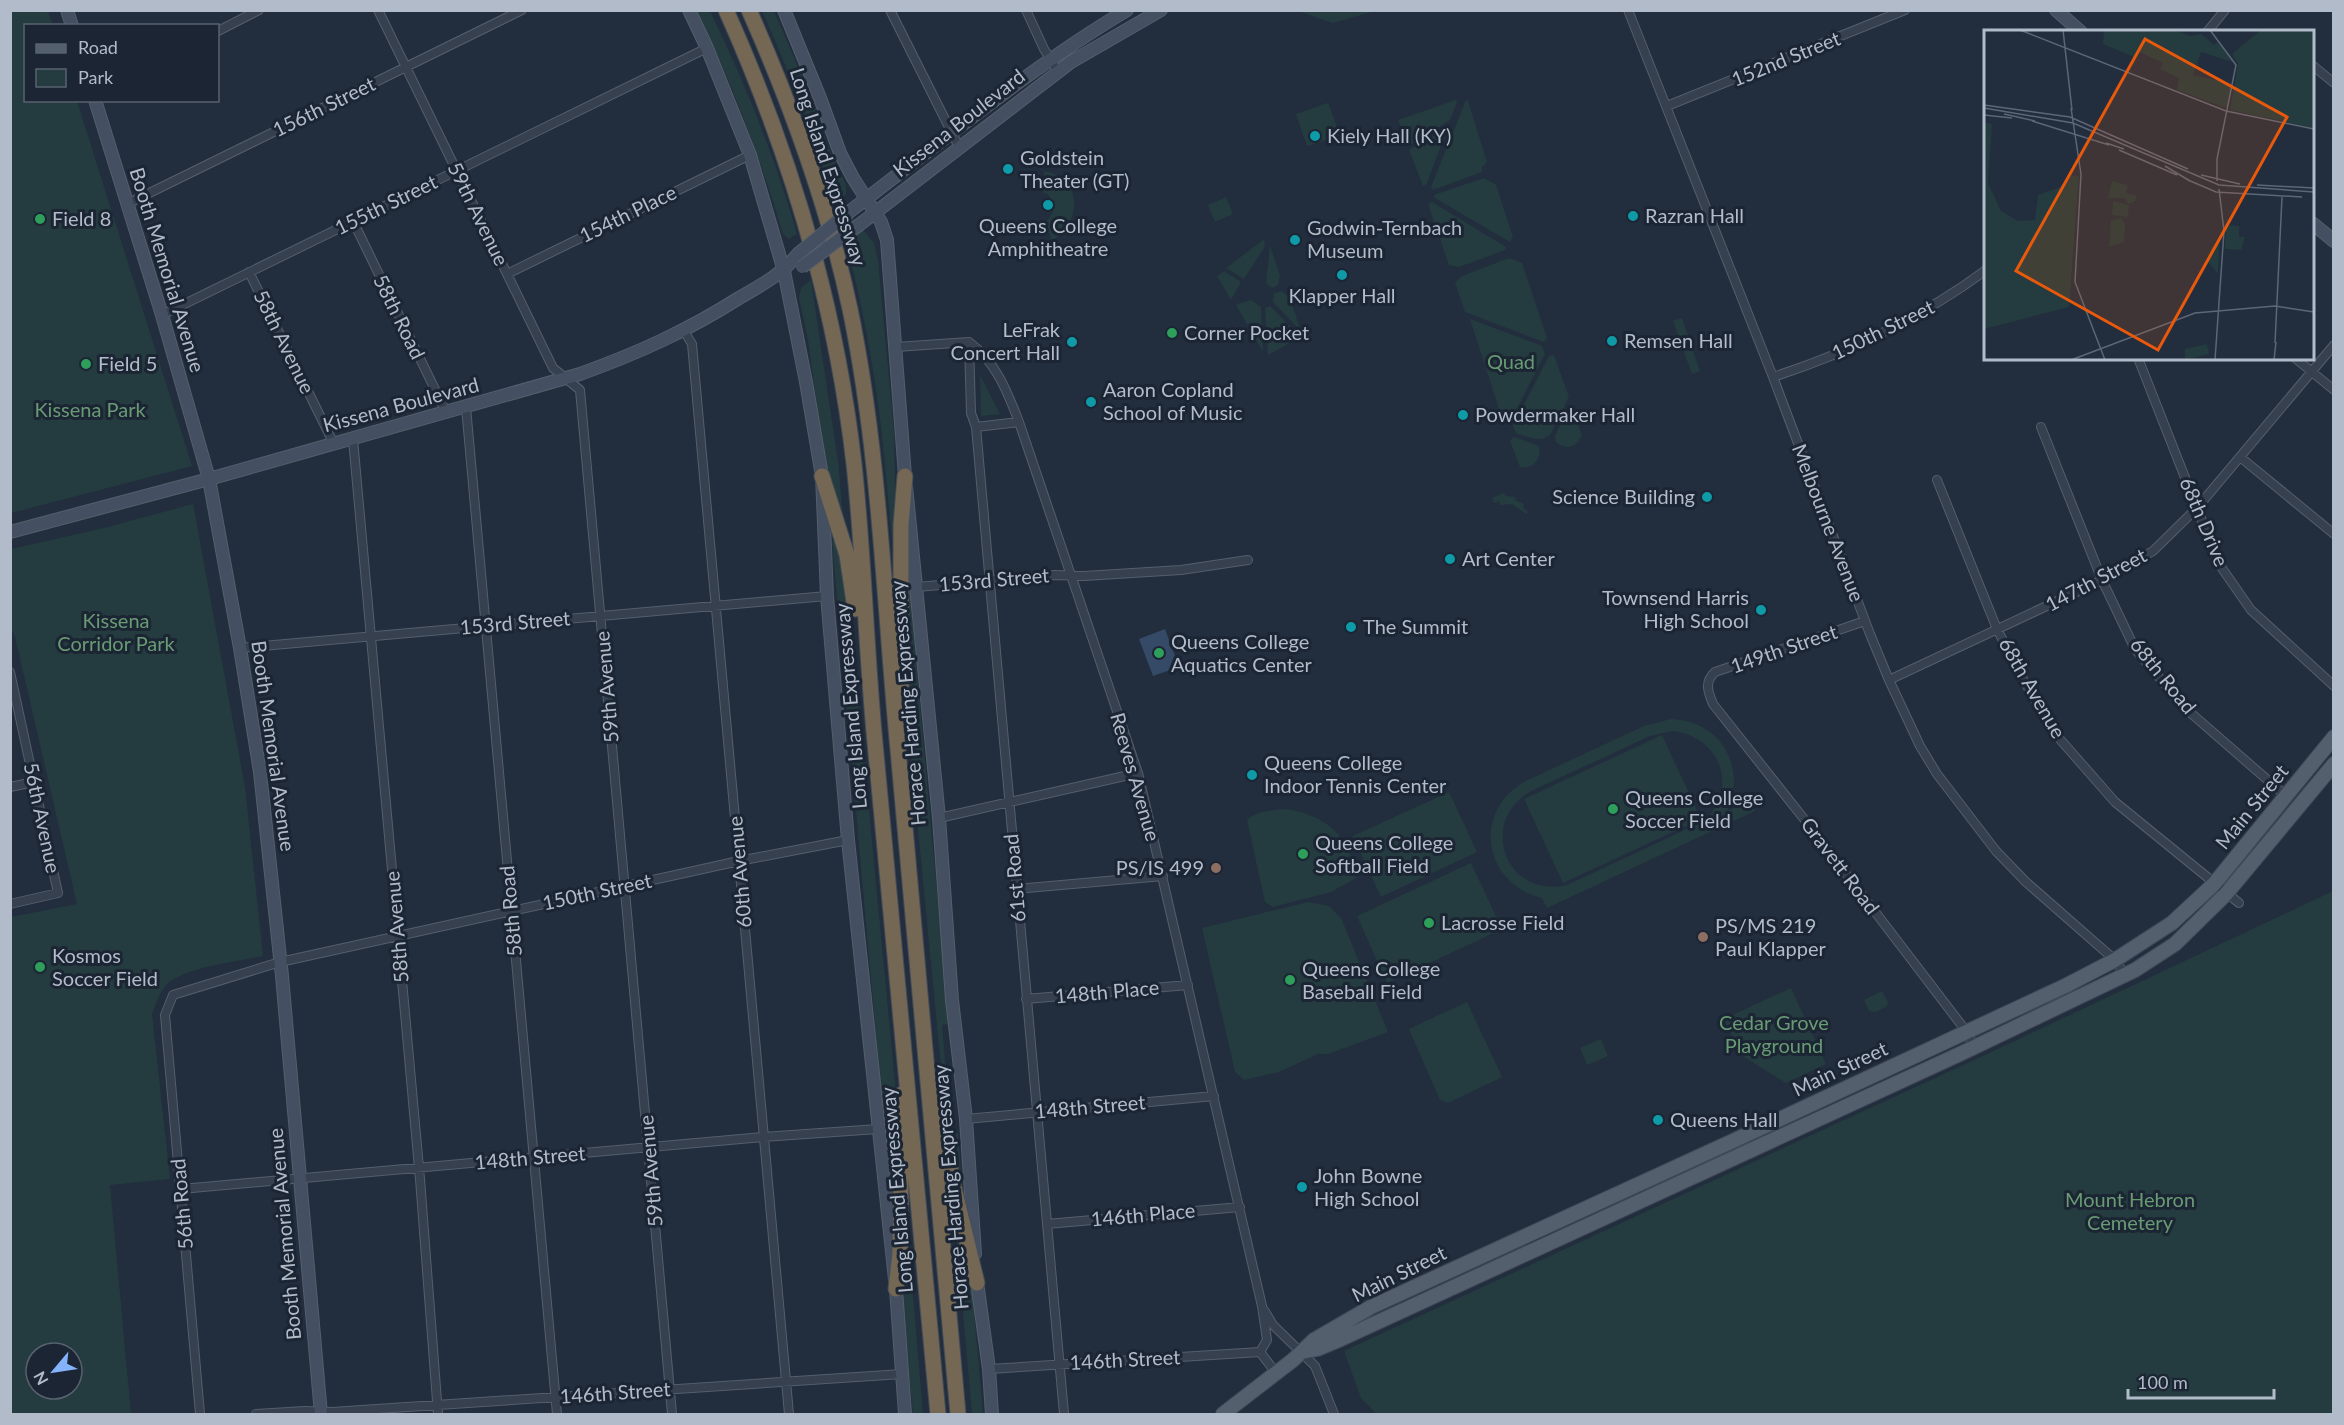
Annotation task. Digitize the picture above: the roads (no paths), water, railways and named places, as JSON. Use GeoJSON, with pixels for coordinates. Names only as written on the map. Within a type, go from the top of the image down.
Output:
{"type":"FeatureCollection","features":[{"type":"Feature","properties":{"kind":"highway","name":"Long Island Expressway"},"geometry":{"type":"LineString","coordinates":[[726,10],[783,149],[808,228],[829,313],[843,389],[854,465],[869,687],[905,1046],[938,1414]]}},
{"type":"Feature","properties":{"kind":"highway","name":"Long Island Expressway"},"geometry":{"type":"LineString","coordinates":[[749,10],[802,139],[829,226],[849,307],[864,385],[874,460],[958,1414]]}},
{"type":"Feature","properties":{"kind":"highway"},"geometry":{"type":"LineString","coordinates":[[822,476],[847,555],[869,687]]}},
{"type":"Feature","properties":{"kind":"highway"},"geometry":{"type":"LineString","coordinates":[[897,741],[902,679],[900,525],[905,476]]}},
{"type":"Feature","properties":{"kind":"highway"},"geometry":{"type":"LineString","coordinates":[[925,1038],[943,1124],[952,1184],[977,1283]]}},
{"type":"Feature","properties":{"kind":"highway"},"geometry":{"type":"LineString","coordinates":[[896,1289],[900,1253],[900,1115],[905,1046]]}},
{"type":"Feature","properties":{"kind":"main road"},"geometry":{"type":"LineString","coordinates":[[689,10],[707,48],[750,155],[784,271],[822,476],[827,596],[848,840],[896,1289],[905,1414]]}},
{"type":"Feature","properties":{"kind":"main road","name":"Horace Harding Expressway"},"geometry":{"type":"LineString","coordinates":[[784,10],[840,153],[875,213],[887,240],[905,476],[918,587],[939,818],[952,1000],[966,1119],[977,1283],[989,1369],[992,1414]]}},
{"type":"Feature","properties":{"kind":"main road","name":"Kissena Boulevard"},"geometry":{"type":"LineString","coordinates":[[784,271],[798,254],[950,133],[1051,58],[1128,10]]}},
{"type":"Feature","properties":{"kind":"main road","name":"Kissena Boulevard"},"geometry":{"type":"LineString","coordinates":[[10,532],[209,479],[565,378],[626,357],[684,331],[784,271],[802,267],[1058,72],[1091,50],[1161,10]]}},
{"type":"Feature","properties":{"kind":"main road"},"geometry":{"type":"LineString","coordinates":[[2056,10],[2079,30]]}},
{"type":"Feature","properties":{"kind":"main road","name":"Booth Memorial Avenue"},"geometry":{"type":"LineString","coordinates":[[96,102],[162,315],[209,479],[240,648],[260,772],[280,962],[321,1413]]}},
{"type":"Feature","properties":{"kind":"main road"},"geometry":{"type":"LineString","coordinates":[[2314,224],[2334,241]]}},
{"type":"Feature","properties":{"kind":"main road","name":"Main Street"},"geometry":{"type":"LineString","coordinates":[[1223,1414],[1314,1340],[1371,1307],[1735,1140],[2115,960],[2172,923],[2214,884],[2334,737]]}},
{"type":"Feature","properties":{"kind":"main road","name":"Main Street"},"geometry":{"type":"LineString","coordinates":[[1302,1352],[1317,1349],[1974,1047],[2125,975],[2175,944],[2226,894],[2334,764]]}},
{"type":"Feature","properties":{"kind":"street"},"geometry":{"type":"LineString","coordinates":[[219,30],[259,10]]}},
{"type":"Feature","properties":{"kind":"street","name":"59th Avenue"},"geometry":{"type":"LineString","coordinates":[[378,10],[553,368],[580,390],[672,1414]]}},
{"type":"Feature","properties":{"kind":"street","name":"156th Street"},"geometry":{"type":"LineString","coordinates":[[127,204],[522,10]]}},
{"type":"Feature","properties":{"kind":"street"},"geometry":{"type":"LineString","coordinates":[[890,10],[958,147]]}},
{"type":"Feature","properties":{"kind":"street"},"geometry":{"type":"LineString","coordinates":[[1026,10],[1058,72]]}},
{"type":"Feature","properties":{"kind":"street","name":"Melbourne Avenue"},"geometry":{"type":"LineString","coordinates":[[1628,10],[1773,377],[1865,621],[1920,746],[1937,774],[1984,838],[2026,882],[2115,960],[2125,975]]}},
{"type":"Feature","properties":{"kind":"street","name":"152nd Street"},"geometry":{"type":"LineString","coordinates":[[1667,106],[1905,10]]}},
{"type":"Feature","properties":{"kind":"street"},"geometry":{"type":"LineString","coordinates":[[2209,30],[2225,10]]}},
{"type":"Feature","properties":{"kind":"street","name":"155th Street"},"geometry":{"type":"LineString","coordinates":[[162,315],[707,48]]}},
{"type":"Feature","properties":{"kind":"street"},"geometry":{"type":"LineString","coordinates":[[2314,67],[2334,83]]}},
{"type":"Feature","properties":{"kind":"street","name":"154th Place"},"geometry":{"type":"LineString","coordinates":[[507,274],[750,155]]}},
{"type":"Feature","properties":{"kind":"street","name":"58th Road"},"geometry":{"type":"LineString","coordinates":[[353,221],[446,412]]}},
{"type":"Feature","properties":{"kind":"street","name":"150th Street"},"geometry":{"type":"LineString","coordinates":[[1773,377],[1834,355],[1890,330],[1936,304],[1984,271]]}},
{"type":"Feature","properties":{"kind":"street","name":"58th Avenue"},"geometry":{"type":"LineString","coordinates":[[249,272],[334,444]]}},
{"type":"Feature","properties":{"kind":"street","name":"60th Avenue"},"geometry":{"type":"LineString","coordinates":[[684,331],[692,344],[789,1414]]}},
{"type":"Feature","properties":{"kind":"street"},"geometry":{"type":"LineString","coordinates":[[896,346],[969,342]]}},
{"type":"Feature","properties":{"kind":"street","name":"Reeves Avenue"},"geometry":{"type":"LineString","coordinates":[[969,342],[982,352],[1001,378],[1019,422],[1138,772],[1262,1306],[1267,1340],[1260,1352]]}},
{"type":"Feature","properties":{"kind":"street","name":"61st Road"},"geometry":{"type":"LineString","coordinates":[[969,342],[971,413],[976,427],[1008,802],[1065,1414]]}},
{"type":"Feature","properties":{"kind":"street","name":"147th Street"},"geometry":{"type":"LineString","coordinates":[[1889,680],[2102,580],[2153,550],[2197,508],[2334,345]]}},
{"type":"Feature","properties":{"kind":"street","name":"68th Drive"},"geometry":{"type":"LineString","coordinates":[[2139,360],[2219,564],[2251,610],[2334,686]]}},
{"type":"Feature","properties":{"kind":"street"},"geometry":{"type":"LineString","coordinates":[[2297,360],[2334,390]]}},
{"type":"Feature","properties":{"kind":"street","name":"58th Road"},"geometry":{"type":"LineString","coordinates":[[466,407],[557,1414]]}},
{"type":"Feature","properties":{"kind":"street"},"geometry":{"type":"LineString","coordinates":[[976,427],[1019,422]]}},
{"type":"Feature","properties":{"kind":"street","name":"68th Road"},"geometry":{"type":"LineString","coordinates":[[2041,427],[2102,580],[2135,649],[2185,708],[2286,796]]}},
{"type":"Feature","properties":{"kind":"street","name":"58th Avenue"},"geometry":{"type":"LineString","coordinates":[[353,439],[419,1168],[438,1410]]}},
{"type":"Feature","properties":{"kind":"street"},"geometry":{"type":"LineString","coordinates":[[2241,457],[2334,534]]}},
{"type":"Feature","properties":{"kind":"street","name":"68th Avenue"},"geometry":{"type":"LineString","coordinates":[[1937,480],[1997,629],[2045,718],[2087,772],[2115,802],[2239,903]]}},
{"type":"Feature","properties":{"kind":"street","name":"153rd Street"},"geometry":{"type":"LineString","coordinates":[[918,587],[989,580],[1181,570],[1248,560]]}},
{"type":"Feature","properties":{"kind":"street","name":"153rd Street"},"geometry":{"type":"LineString","coordinates":[[240,648],[827,596]]}},
{"type":"Feature","properties":{"kind":"street","name":"149th Street"},"geometry":{"type":"LineString","coordinates":[[1707,684],[1715,672],[1865,621]]}},
{"type":"Feature","properties":{"kind":"street","name":"56th Avenue"},"geometry":{"type":"LineString","coordinates":[[10,672],[58,893],[10,904]]}},
{"type":"Feature","properties":{"kind":"street","name":"Gravett Road"},"geometry":{"type":"LineString","coordinates":[[1707,684],[1713,704],[1966,1031],[1974,1047]]}},
{"type":"Feature","properties":{"kind":"street"},"geometry":{"type":"LineString","coordinates":[[939,818],[1138,772]]}},
{"type":"Feature","properties":{"kind":"street"},"geometry":{"type":"LineString","coordinates":[[10,787],[34,782]]}},
{"type":"Feature","properties":{"kind":"street","name":"150th Street"},"geometry":{"type":"LineString","coordinates":[[173,995],[280,962],[739,861],[848,840]]}},
{"type":"Feature","properties":{"kind":"street"},"geometry":{"type":"LineString","coordinates":[[1016,889],[1163,876]]}},
{"type":"Feature","properties":{"kind":"street","name":"148th Place"},"geometry":{"type":"LineString","coordinates":[[1026,999],[1188,985]]}},
{"type":"Feature","properties":{"kind":"street","name":"56th Road"},"geometry":{"type":"LineString","coordinates":[[173,995],[165,1015],[200,1414]]}},
{"type":"Feature","properties":{"kind":"street","name":"148th Street"},"geometry":{"type":"LineString","coordinates":[[966,1119],[1214,1096]]}},
{"type":"Feature","properties":{"kind":"street","name":"148th Street"},"geometry":{"type":"LineString","coordinates":[[181,1189],[763,1137],[878,1129]]}},
{"type":"Feature","properties":{"kind":"street","name":"146th Place"},"geometry":{"type":"LineString","coordinates":[[1047,1224],[1240,1207]]}},
{"type":"Feature","properties":{"kind":"street","name":"Reeves Avenue"},"geometry":{"type":"LineString","coordinates":[[1262,1306],[1274,1325],[1315,1366],[1334,1414]]}},
{"type":"Feature","properties":{"kind":"street"},"geometry":{"type":"LineString","coordinates":[[1260,1352],[1276,1373]]}},
{"type":"Feature","properties":{"kind":"street","name":"146th Street"},"geometry":{"type":"LineString","coordinates":[[989,1369],[1260,1352]]}},
{"type":"Feature","properties":{"kind":"street","name":"146th Street"},"geometry":{"type":"LineString","coordinates":[[256,1414],[438,1410],[555,1397],[902,1374]]}},
{"type":"Feature","properties":{"kind":"water","name":"Queens College Aquatics Center"},"geometry":{"type":"Polygon","coordinates":[[[1165,629],[1179,667],[1153,676],[1139,639],[1165,629]]]}},
{"type":"Feature","properties":{"kind":"place","name":"Kiely Hall (KY)"},"geometry":{"type":"Point","coordinates":[1315,136]}},
{"type":"Feature","properties":{"kind":"place","name":"Goldstein Theater (GT)"},"geometry":{"type":"Point","coordinates":[1008,169]}},
{"type":"Feature","properties":{"kind":"place","name":"Queens College Amphitheatre"},"geometry":{"type":"Point","coordinates":[1048,205]}},
{"type":"Feature","properties":{"kind":"place","name":"Razran Hall"},"geometry":{"type":"Point","coordinates":[1633,216]}},
{"type":"Feature","properties":{"kind":"place","name":"Field 8"},"geometry":{"type":"Point","coordinates":[40,219]}},
{"type":"Feature","properties":{"kind":"place","name":"Godwin-Ternbach Museum"},"geometry":{"type":"Point","coordinates":[1295,240]}},
{"type":"Feature","properties":{"kind":"place","name":"Klapper Hall"},"geometry":{"type":"Point","coordinates":[1342,275]}},
{"type":"Feature","properties":{"kind":"place","name":"Corner Pocket"},"geometry":{"type":"Point","coordinates":[1172,333]}},
{"type":"Feature","properties":{"kind":"place","name":"Remsen Hall"},"geometry":{"type":"Point","coordinates":[1612,341]}},
{"type":"Feature","properties":{"kind":"place","name":"LeFrak Concert Hall"},"geometry":{"type":"Point","coordinates":[1072,342]}},
{"type":"Feature","properties":{"kind":"place","name":"Field 5"},"geometry":{"type":"Point","coordinates":[86,364]}},
{"type":"Feature","properties":{"kind":"place","name":"Aaron Copland School of Music"},"geometry":{"type":"Point","coordinates":[1091,402]}},
{"type":"Feature","properties":{"kind":"place","name":"Powdermaker Hall"},"geometry":{"type":"Point","coordinates":[1463,415]}},
{"type":"Feature","properties":{"kind":"place","name":"Science Building"},"geometry":{"type":"Point","coordinates":[1707,497]}},
{"type":"Feature","properties":{"kind":"place","name":"Art Center"},"geometry":{"type":"Point","coordinates":[1450,559]}},
{"type":"Feature","properties":{"kind":"place","name":"Townsend Harris High School"},"geometry":{"type":"Point","coordinates":[1761,610]}},
{"type":"Feature","properties":{"kind":"place","name":"The Summit"},"geometry":{"type":"Point","coordinates":[1351,627]}},
{"type":"Feature","properties":{"kind":"place","name":"Queens College Aquatics Center"},"geometry":{"type":"Point","coordinates":[1159,653]}},
{"type":"Feature","properties":{"kind":"place","name":"Queens College Indoor Tennis Center"},"geometry":{"type":"Point","coordinates":[1252,775]}},
{"type":"Feature","properties":{"kind":"place","name":"Queens College Soccer Field"},"geometry":{"type":"Point","coordinates":[1613,809]}},
{"type":"Feature","properties":{"kind":"place","name":"Queens College Softball Field"},"geometry":{"type":"Point","coordinates":[1303,854]}},
{"type":"Feature","properties":{"kind":"place","name":"PS/IS 499"},"geometry":{"type":"Point","coordinates":[1216,868]}},
{"type":"Feature","properties":{"kind":"place","name":"Lacrosse Field"},"geometry":{"type":"Point","coordinates":[1429,923]}},
{"type":"Feature","properties":{"kind":"place","name":"PS/MS 219 Paul Klapper"},"geometry":{"type":"Point","coordinates":[1703,937]}},
{"type":"Feature","properties":{"kind":"place","name":"Kosmos Soccer Field"},"geometry":{"type":"Point","coordinates":[40,967]}},
{"type":"Feature","properties":{"kind":"place","name":"Queens College Baseball Field"},"geometry":{"type":"Point","coordinates":[1290,980]}},
{"type":"Feature","properties":{"kind":"place","name":"Queens Hall"},"geometry":{"type":"Point","coordinates":[1658,1120]}},
{"type":"Feature","properties":{"kind":"place","name":"John Bowne High School"},"geometry":{"type":"Point","coordinates":[1302,1187]}},
{"type":"Feature","properties":{"kind":"park label","name":"Quad"},"geometry":{"type":"Point","coordinates":[1511,362]}},
{"type":"Feature","properties":{"kind":"park label","name":"Kissena Park"},"geometry":{"type":"Point","coordinates":[90,410]}},
{"type":"Feature","properties":{"kind":"park label","name":"Kissena Corridor Park"},"geometry":{"type":"Point","coordinates":[116,632]}},
{"type":"Feature","properties":{"kind":"park label","name":"Cedar Grove Playground"},"geometry":{"type":"Point","coordinates":[1774,1034]}},
{"type":"Feature","properties":{"kind":"park label","name":"Mount Hebron Cemetery"},"geometry":{"type":"Point","coordinates":[2130,1212]}}]}
